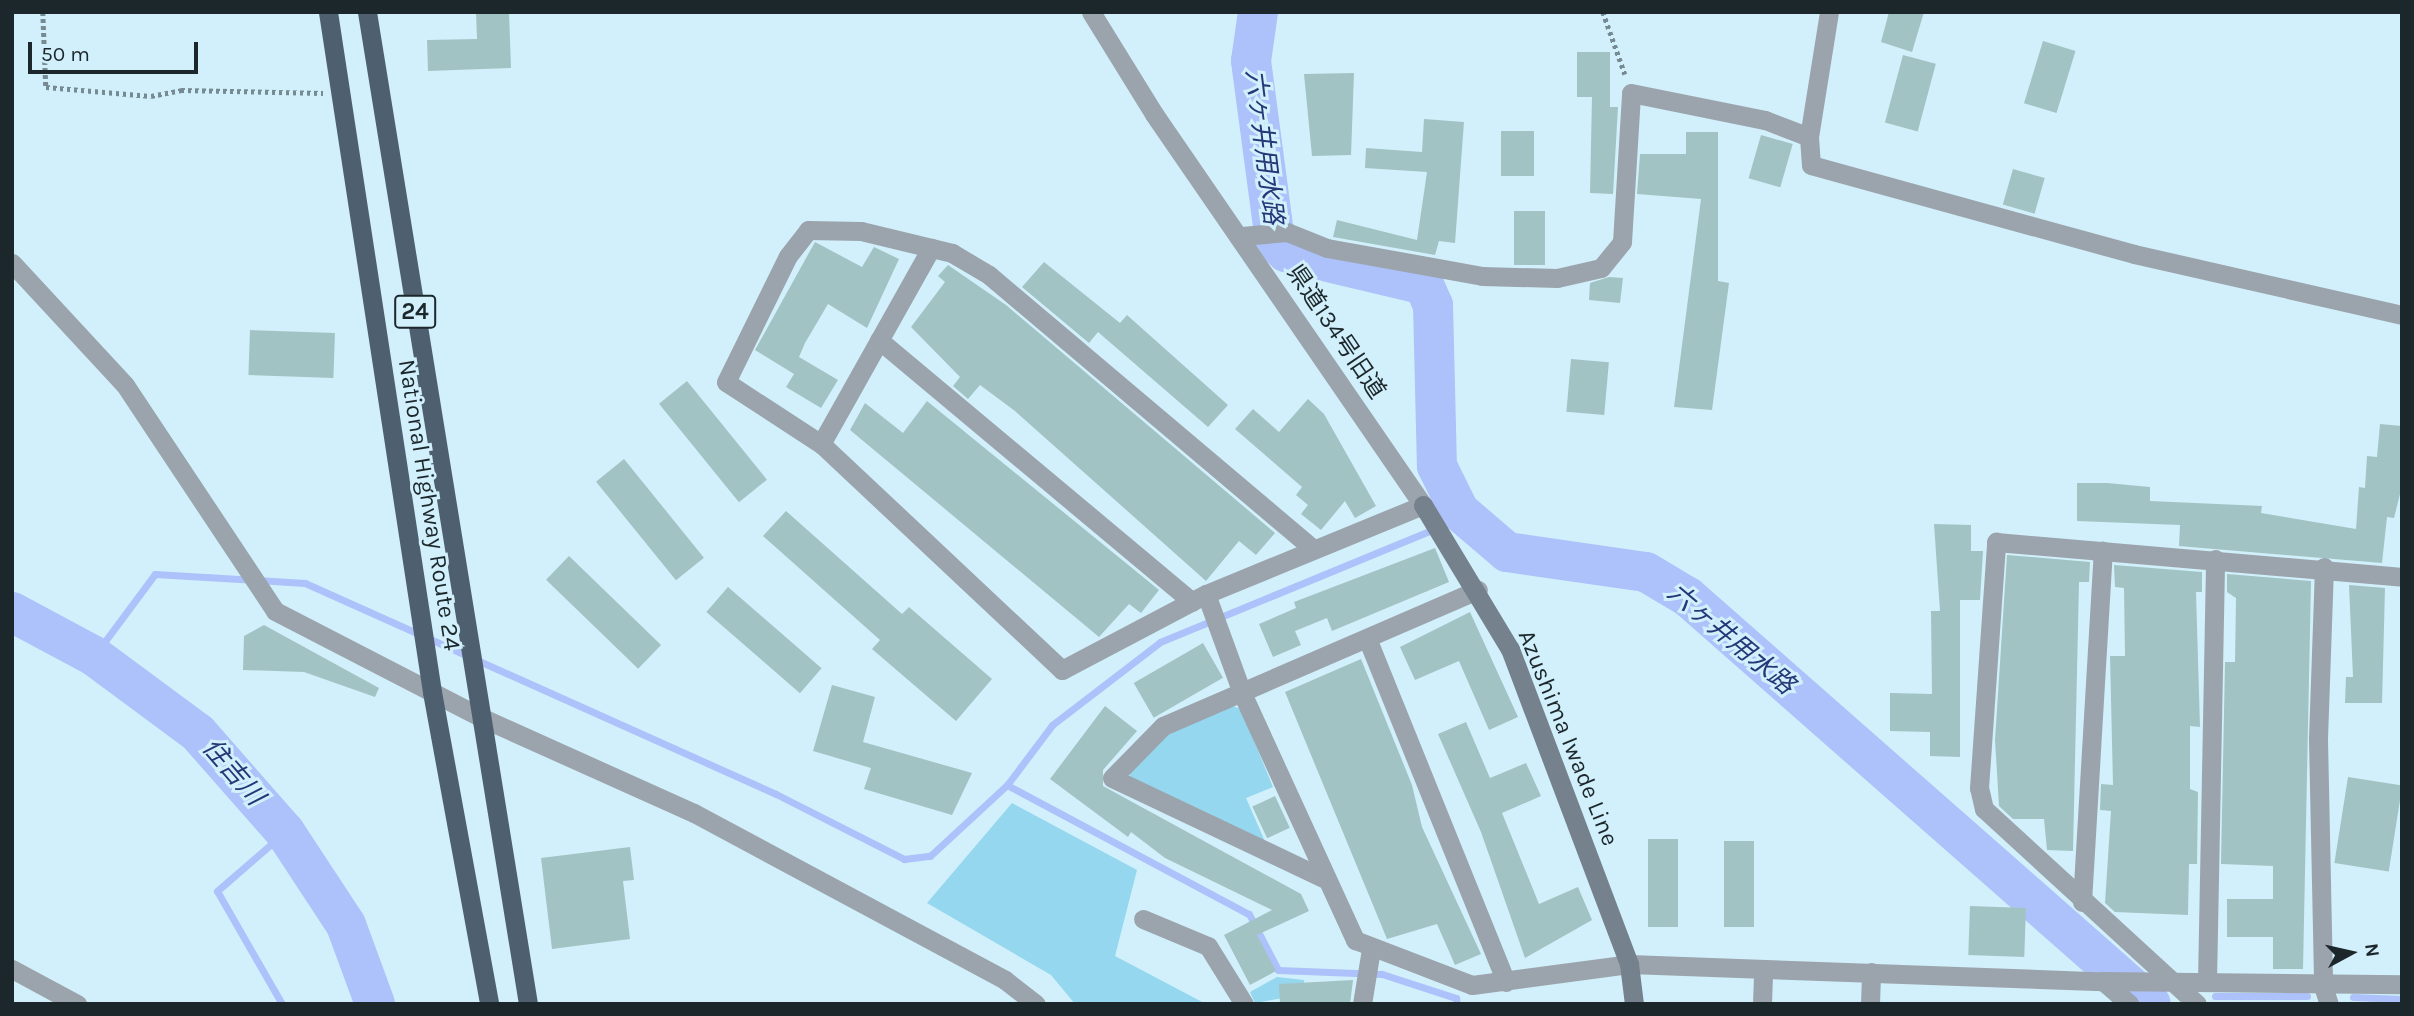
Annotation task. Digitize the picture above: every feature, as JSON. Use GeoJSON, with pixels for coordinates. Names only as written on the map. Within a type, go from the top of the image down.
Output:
{"type":"FeatureCollection","features":[{"type":"Feature","properties":{"kind":"highway","name":"National Highway Route 24"},"geometry":{"type":"LineString","coordinates":[[328,12],[432,692],[489,1004]]}},
{"type":"Feature","properties":{"kind":"highway","name":"National Highway Route 24"},"geometry":{"type":"LineString","coordinates":[[367,12],[478,716],[528,1004]]}},
{"type":"Feature","properties":{"kind":"main road","name":"Azushima Iwade Line"},"geometry":{"type":"LineString","coordinates":[[1423,505],[1478,590],[1510,649],[1629,964],[1634,1004]]}},
{"type":"Feature","properties":{"kind":"street","name":"県道134号旧道"},"geometry":{"type":"LineString","coordinates":[[1091,12],[1154,114],[1242,236],[1423,505]]}},
{"type":"Feature","properties":{"kind":"street"},"geometry":{"type":"LineString","coordinates":[[1829,12],[1809,137],[1811,165],[2134,254],[2402,315]]}},
{"type":"Feature","properties":{"kind":"street"},"geometry":{"type":"LineString","coordinates":[[1242,236],[1264,232],[1287,233],[1327,248],[1482,276],[1557,278],[1601,268],[1622,242],[1631,93],[1765,120],[1809,137]]}},
{"type":"Feature","properties":{"kind":"street"},"geometry":{"type":"LineString","coordinates":[[1312,548],[989,275],[931,248],[861,231],[808,230],[788,256],[726,382],[821,443],[1062,670],[1312,548],[1423,505]]}},
{"type":"Feature","properties":{"kind":"street"},"geometry":{"type":"LineString","coordinates":[[821,443],[931,248]]}},
{"type":"Feature","properties":{"kind":"street"},"geometry":{"type":"LineString","coordinates":[[12,263],[125,386],[275,611],[478,716],[694,813],[1005,980],[1036,1004]]}},
{"type":"Feature","properties":{"kind":"street"},"geometry":{"type":"LineString","coordinates":[[879,341],[1203,601],[1219,630],[1242,693],[1323,878],[1368,965],[1362,1004]]}},
{"type":"Feature","properties":{"kind":"street"},"geometry":{"type":"LineString","coordinates":[[2197,1004],[2167,980],[1984,809],[1979,788],[1996,542],[2323,567],[2402,577]]}},
{"type":"Feature","properties":{"kind":"street"},"geometry":{"type":"LineString","coordinates":[[2082,902],[2103,551]]}},
{"type":"Feature","properties":{"kind":"street"},"geometry":{"type":"LineString","coordinates":[[2207,982],[2215,559]]}},
{"type":"Feature","properties":{"kind":"street"},"geometry":{"type":"LineString","coordinates":[[2323,567],[2318,738],[2326,995]]}},
{"type":"Feature","properties":{"kind":"street"},"geometry":{"type":"LineString","coordinates":[[1323,878],[1112,778],[1163,726],[1478,590]]}},
{"type":"Feature","properties":{"kind":"street"},"geometry":{"type":"LineString","coordinates":[[1367,638],[1506,982]]}},
{"type":"Feature","properties":{"kind":"street"},"geometry":{"type":"LineString","coordinates":[[1143,919],[1208,946],[1244,1004]]}},
{"type":"Feature","properties":{"kind":"street"},"geometry":{"type":"LineString","coordinates":[[1368,965],[1472,985],[1629,964],[2103,981],[2167,980],[2326,995],[2402,984]]}},
{"type":"Feature","properties":{"kind":"street"},"geometry":{"type":"LineString","coordinates":[[12,969],[77,1004]]}},
{"type":"Feature","properties":{"kind":"street"},"geometry":{"type":"LineString","coordinates":[[1762,1004],[1763,970]]}},
{"type":"Feature","properties":{"kind":"street"},"geometry":{"type":"LineString","coordinates":[[1870,1004],[1871,972]]}},
{"type":"Feature","properties":{"kind":"street"},"geometry":{"type":"LineString","coordinates":[[2103,981],[2129,1004]]}},
{"type":"Feature","properties":{"kind":"path"},"geometry":{"type":"LineString","coordinates":[[43,12],[47,88],[151,96],[181,90],[339,92]]}},
{"type":"Feature","properties":{"kind":"path"},"geometry":{"type":"LineString","coordinates":[[1603,12],[1631,93]]}},
{"type":"Feature","properties":{"kind":"shaded area"},"geometry":{"type":"Polygon","coordinates":[[[1230,705],[1241,709],[1273,787],[1246,798],[1267,846],[1130,778],[1130,769],[1169,732],[1230,705]]]}},
{"type":"Feature","properties":{"kind":"shaded area"},"geometry":{"type":"Polygon","coordinates":[[[1012,803],[1137,870],[1115,956],[1206,1004],[1075,1004],[1051,975],[927,903],[1012,803]]]}},
{"type":"Feature","properties":{"kind":"shaded area"},"geometry":{"type":"Polygon","coordinates":[[[1277,977],[1304,980],[1305,994],[1255,1003],[1250,992],[1277,977]]]}},
{"type":"Feature","properties":{"kind":"building"},"geometry":{"type":"Polygon","coordinates":[[[476,12],[509,12],[511,68],[428,71],[427,40],[477,39],[476,12]]]}},
{"type":"Feature","properties":{"kind":"building"},"geometry":{"type":"Polygon","coordinates":[[[1889,12],[1924,12],[1912,52],[1881,42],[1889,12]]]}},
{"type":"Feature","properties":{"kind":"building"},"geometry":{"type":"Polygon","coordinates":[[[2043,41],[2076,51],[2057,113],[2024,103],[2043,41]]]}},
{"type":"Feature","properties":{"kind":"building"},"geometry":{"type":"Polygon","coordinates":[[[1577,52],[1610,52],[1610,107],[1618,107],[1613,194],[1590,193],[1592,97],[1577,97],[1577,52]]]}},
{"type":"Feature","properties":{"kind":"building"},"geometry":{"type":"Polygon","coordinates":[[[1903,55],[1936,64],[1918,131],[1885,123],[1903,55]]]}},
{"type":"Feature","properties":{"kind":"building"},"geometry":{"type":"Polygon","coordinates":[[[1354,73],[1351,155],[1312,156],[1304,74],[1354,73]]]}},
{"type":"Feature","properties":{"kind":"building"},"geometry":{"type":"Polygon","coordinates":[[[1424,119],[1464,122],[1455,243],[1439,241],[1435,255],[1333,237],[1337,220],[1417,240],[1427,172],[1365,168],[1366,148],[1422,152],[1424,119]]]}},
{"type":"Feature","properties":{"kind":"building"},"geometry":{"type":"Polygon","coordinates":[[[1501,131],[1534,131],[1534,176],[1501,176],[1501,131]]]}},
{"type":"Feature","properties":{"kind":"building"},"geometry":{"type":"Polygon","coordinates":[[[1686,132],[1718,132],[1718,281],[1729,283],[1712,410],[1674,407],[1701,199],[1637,194],[1640,154],[1686,154],[1686,132]]]}},
{"type":"Feature","properties":{"kind":"building"},"geometry":{"type":"Polygon","coordinates":[[[1761,135],[1793,144],[1780,187],[1749,178],[1761,135]]]}},
{"type":"Feature","properties":{"kind":"building"},"geometry":{"type":"Polygon","coordinates":[[[2013,169],[2045,178],[2035,214],[2003,205],[2013,169]]]}},
{"type":"Feature","properties":{"kind":"building"},"geometry":{"type":"Polygon","coordinates":[[[1514,211],[1545,211],[1545,265],[1514,265],[1514,211]]]}},
{"type":"Feature","properties":{"kind":"building"},"geometry":{"type":"Polygon","coordinates":[[[815,242],[862,267],[874,247],[899,259],[867,328],[828,304],[805,343],[799,357],[838,380],[821,408],[786,387],[794,374],[755,350],[815,242]]]}},
{"type":"Feature","properties":{"kind":"building"},"geometry":{"type":"Polygon","coordinates":[[[1044,262],[1120,323],[1127,315],[1228,405],[1208,427],[1098,332],[1089,343],[1022,287],[1044,262]]]}},
{"type":"Feature","properties":{"kind":"building"},"geometry":{"type":"Polygon","coordinates":[[[948,265],[1006,305],[1275,533],[1256,555],[1239,541],[1206,581],[1015,411],[980,385],[968,399],[953,386],[960,377],[911,327],[945,282],[938,276],[948,265]]]}},
{"type":"Feature","properties":{"kind":"building"},"geometry":{"type":"Polygon","coordinates":[[[1609,277],[1623,278],[1620,303],[1589,300],[1590,283],[1609,277]]]}},
{"type":"Feature","properties":{"kind":"building"},"geometry":{"type":"Polygon","coordinates":[[[250,330],[335,333],[333,378],[248,375],[250,330]]]}},
{"type":"Feature","properties":{"kind":"building"},"geometry":{"type":"Polygon","coordinates":[[[1571,359],[1609,362],[1604,415],[1566,412],[1571,359]]]}},
{"type":"Feature","properties":{"kind":"building"},"geometry":{"type":"Polygon","coordinates":[[[687,381],[767,480],[739,502],[659,404],[687,381]]]}},
{"type":"Feature","properties":{"kind":"building"},"geometry":{"type":"Polygon","coordinates":[[[1308,399],[1324,414],[1376,506],[1355,518],[1345,501],[1321,530],[1301,514],[1308,505],[1296,495],[1302,487],[1235,429],[1253,409],[1279,432],[1308,399]]]}},
{"type":"Feature","properties":{"kind":"building"},"geometry":{"type":"Polygon","coordinates":[[[927,401],[1159,590],[1141,613],[1129,604],[1099,637],[850,430],[865,403],[903,433],[927,401]]]}},
{"type":"Feature","properties":{"kind":"building"},"geometry":{"type":"Polygon","coordinates":[[[2380,424],[2402,426],[2402,486],[2394,518],[2387,517],[2382,563],[2179,546],[2180,525],[2077,521],[2077,483],[2107,483],[2150,487],[2150,501],[2262,506],[2261,513],[2356,529],[2359,487],[2365,488],[2367,456],[2377,457],[2380,424]]]}},
{"type":"Feature","properties":{"kind":"building"},"geometry":{"type":"Polygon","coordinates":[[[624,459],[704,558],[676,580],[596,482],[624,459]]]}},
{"type":"Feature","properties":{"kind":"building"},"geometry":{"type":"Polygon","coordinates":[[[786,511],[902,614],[909,607],[992,679],[956,721],[872,649],[880,640],[763,536],[786,511]]]}},
{"type":"Feature","properties":{"kind":"building"},"geometry":{"type":"Polygon","coordinates":[[[1934,524],[1971,525],[1971,551],[1983,551],[1980,600],[1960,600],[1960,757],[1930,756],[1930,732],[1890,731],[1890,693],[1932,694],[1931,611],[1940,611],[1934,524]]]}},
{"type":"Feature","properties":{"kind":"building"},"geometry":{"type":"Polygon","coordinates":[[[1435,548],[1449,582],[1332,631],[1327,618],[1295,631],[1301,645],[1273,657],[1259,624],[1296,608],[1294,602],[1435,548]]]}},
{"type":"Feature","properties":{"kind":"building"},"geometry":{"type":"Polygon","coordinates":[[[2007,555],[2090,562],[2089,582],[2079,582],[2073,851],[2047,850],[2044,819],[2013,819],[1999,806],[1995,740],[2007,555]]]}},
{"type":"Feature","properties":{"kind":"building"},"geometry":{"type":"Polygon","coordinates":[[[569,556],[661,645],[638,669],[546,580],[569,556]]]}},
{"type":"Feature","properties":{"kind":"building"},"geometry":{"type":"Polygon","coordinates":[[[2114,565],[2202,572],[2202,592],[2196,592],[2200,727],[2190,726],[2190,789],[2198,792],[2197,864],[2189,864],[2188,915],[2115,912],[2105,903],[2111,811],[2100,810],[2101,784],[2113,785],[2110,656],[2125,656],[2124,588],[2115,587],[2114,565]]]}},
{"type":"Feature","properties":{"kind":"building"},"geometry":{"type":"Polygon","coordinates":[[[2227,574],[2311,581],[2303,969],[2273,969],[2273,937],[2227,937],[2227,899],[2273,899],[2273,866],[2221,864],[2225,662],[2235,662],[2236,598],[2227,592],[2227,574]]]}},
{"type":"Feature","properties":{"kind":"building"},"geometry":{"type":"Polygon","coordinates":[[[2349,585],[2385,588],[2382,703],[2345,703],[2346,677],[2353,677],[2349,585]]]}},
{"type":"Feature","properties":{"kind":"building"},"geometry":{"type":"Polygon","coordinates":[[[728,587],[822,668],[800,693],[706,612],[728,587]]]}},
{"type":"Feature","properties":{"kind":"building"},"geometry":{"type":"Polygon","coordinates":[[[1470,612],[1518,717],[1489,730],[1459,661],[1415,680],[1400,647],[1470,612]]]}},
{"type":"Feature","properties":{"kind":"building"},"geometry":{"type":"Polygon","coordinates":[[[264,625],[379,688],[375,697],[304,672],[243,670],[244,636],[264,625]]]}},
{"type":"Feature","properties":{"kind":"building"},"geometry":{"type":"Polygon","coordinates":[[[1203,643],[1223,678],[1154,718],[1134,683],[1203,643]]]}},
{"type":"Feature","properties":{"kind":"building"},"geometry":{"type":"Polygon","coordinates":[[[1361,659],[1412,785],[1422,827],[1481,954],[1455,965],[1437,924],[1387,939],[1285,692],[1361,659]]]}},
{"type":"Feature","properties":{"kind":"building"},"geometry":{"type":"Polygon","coordinates":[[[832,685],[875,697],[863,742],[972,773],[952,815],[864,789],[871,768],[813,751],[832,685]]]}},
{"type":"Feature","properties":{"kind":"building"},"geometry":{"type":"Polygon","coordinates":[[[1105,706],[1137,731],[1103,770],[1103,786],[1301,894],[1309,911],[1257,935],[1276,971],[1250,985],[1224,935],[1272,910],[1165,858],[1131,832],[1128,837],[1050,779],[1105,706]]]}},
{"type":"Feature","properties":{"kind":"building"},"geometry":{"type":"Polygon","coordinates":[[[1466,722],[1490,778],[1526,763],[1541,796],[1502,813],[1539,904],[1578,887],[1592,920],[1525,958],[1481,832],[1438,734],[1466,722]]]}},
{"type":"Feature","properties":{"kind":"building"},"geometry":{"type":"Polygon","coordinates":[[[2348,777],[2402,786],[2389,872],[2334,863],[2348,777]]]}},
{"type":"Feature","properties":{"kind":"building"},"geometry":{"type":"Polygon","coordinates":[[[1275,796],[1290,828],[1267,838],[1252,807],[1275,796]]]}},
{"type":"Feature","properties":{"kind":"building"},"geometry":{"type":"Polygon","coordinates":[[[1648,839],[1678,839],[1678,927],[1648,927],[1648,839]]]}},
{"type":"Feature","properties":{"kind":"building"},"geometry":{"type":"Polygon","coordinates":[[[1724,841],[1754,841],[1754,927],[1724,927],[1724,841]]]}},
{"type":"Feature","properties":{"kind":"building"},"geometry":{"type":"Polygon","coordinates":[[[630,847],[634,880],[623,881],[630,939],[552,949],[541,858],[630,847]]]}},
{"type":"Feature","properties":{"kind":"building"},"geometry":{"type":"Polygon","coordinates":[[[1970,906],[2026,908],[2024,957],[1968,955],[1970,906]]]}},
{"type":"Feature","properties":{"kind":"building"},"geometry":{"type":"Polygon","coordinates":[[[1353,980],[1350,1004],[1280,1004],[1279,984],[1353,980]]]}},
{"type":"Feature","properties":{"kind":"waterway","name":"六ヶ井用水路"},"geometry":{"type":"LineString","coordinates":[[1258,12],[1251,61],[1275,241],[1286,252],[1424,285],[1433,305],[1437,466],[1459,511],[1507,552],[1646,572],[1688,597],[2151,1004]]}},
{"type":"Feature","properties":{"kind":"waterway"},"geometry":{"type":"LineString","coordinates":[[94,656],[155,574],[305,583],[776,794],[904,859],[930,856],[1007,785],[1052,725],[1160,642],[1465,516]]}},
{"type":"Feature","properties":{"kind":"waterway","name":"住吉川"},"geometry":{"type":"LineString","coordinates":[[12,612],[94,656],[198,733],[285,832],[346,925],[375,1004]]}},
{"type":"Feature","properties":{"kind":"waterway"},"geometry":{"type":"LineString","coordinates":[[1007,785],[1249,914],[1278,970],[1382,974],[1456,998],[1457,1004]]}},
{"type":"Feature","properties":{"kind":"waterway"},"geometry":{"type":"LineString","coordinates":[[282,1004],[217,891],[285,832]]}},
{"type":"Feature","properties":{"kind":"waterway"},"geometry":{"type":"LineString","coordinates":[[2215,996],[2307,996]]}},
{"type":"Feature","properties":{"kind":"waterway"},"geometry":{"type":"LineString","coordinates":[[2353,997],[2402,999]]}}]}
